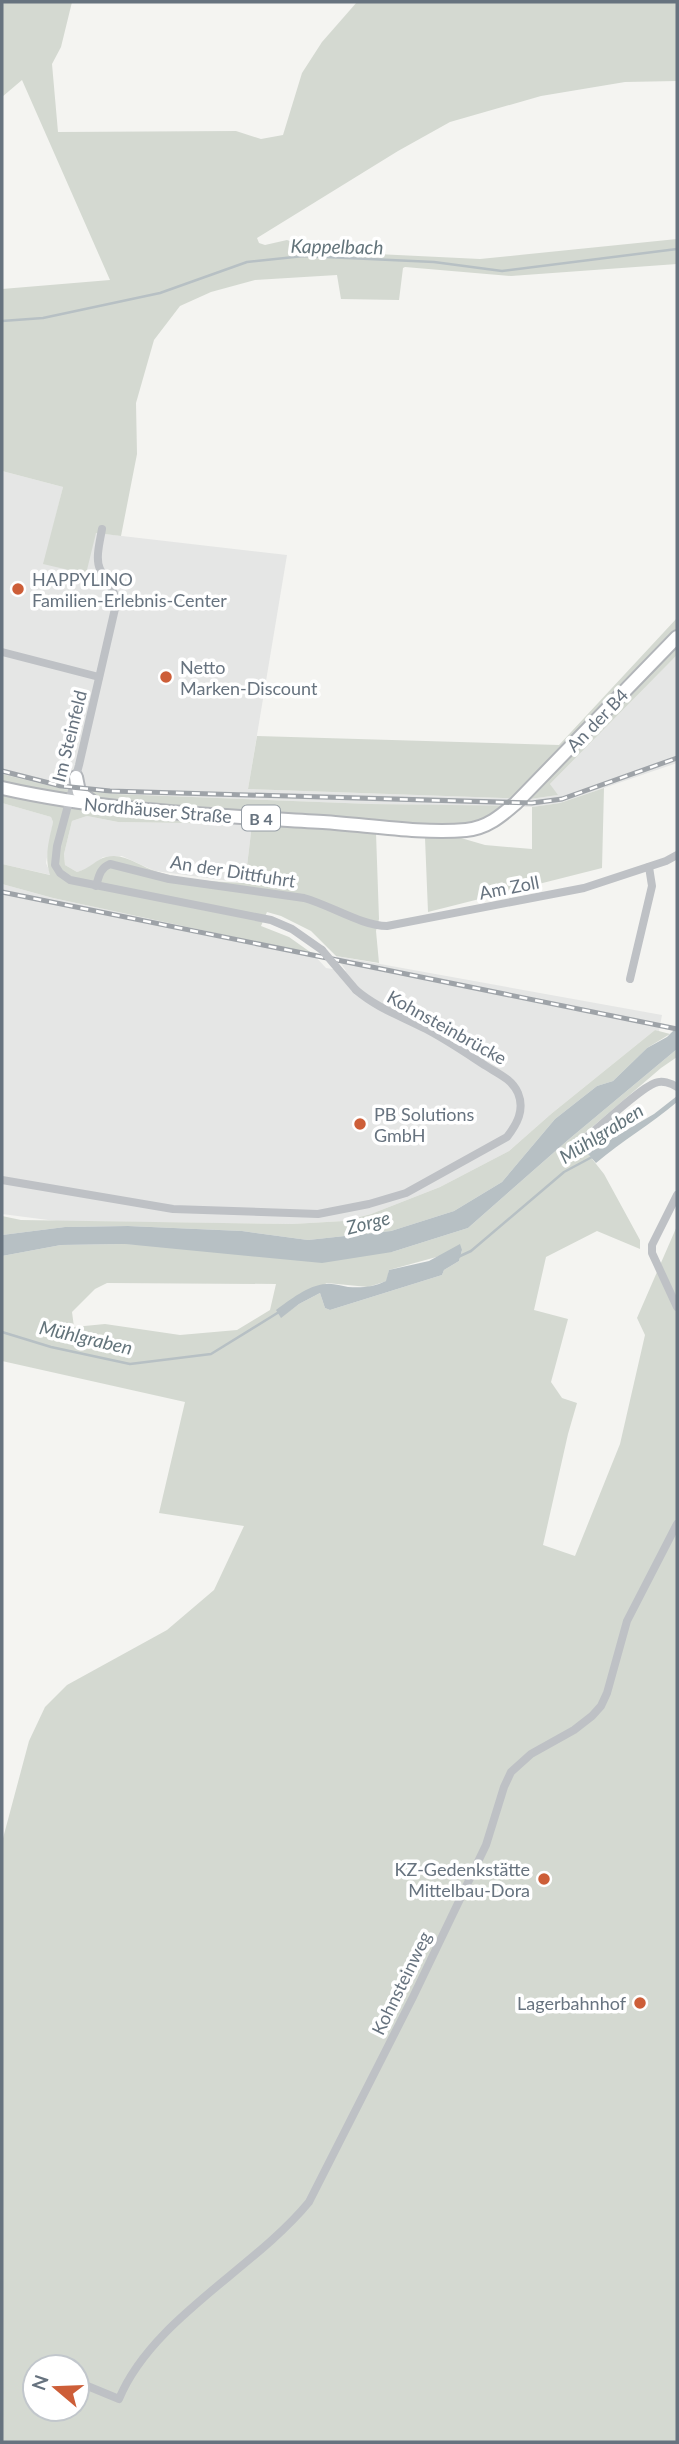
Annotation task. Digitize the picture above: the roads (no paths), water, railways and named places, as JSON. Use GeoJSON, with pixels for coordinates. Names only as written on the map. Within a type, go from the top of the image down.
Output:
{"type":"FeatureCollection","features":[{"type":"Feature","properties":{"kind":"main road","name":"An der B4"},"geometry":{"type":"LineString","coordinates":[[516,803],[677,637]]}},
{"type":"Feature","properties":{"kind":"main road"},"geometry":{"type":"LineString","coordinates":[[76,777],[79,792],[97,805]]}},
{"type":"Feature","properties":{"kind":"main road","name":"Nordhäuser Straße"},"geometry":{"type":"LineString","coordinates":[[2,788],[69,802],[185,813],[466,830],[493,822],[516,803]]}},
{"type":"Feature","properties":{"kind":"street","name":"Im Steinfeld"},"geometry":{"type":"LineString","coordinates":[[69,802],[117,600],[113,588],[99,568],[102,529]]}},
{"type":"Feature","properties":{"kind":"street","name":"Im Steinfeld"},"geometry":{"type":"LineString","coordinates":[[2,652],[99,677]]}},
{"type":"Feature","properties":{"kind":"street","name":"Kohnsteinbrücke"},"geometry":{"type":"LineString","coordinates":[[2,1180],[173,1209],[318,1214],[369,1204],[406,1193],[507,1137],[518,1122],[520,1100],[511,1083],[445,1040],[372,1003],[351,984],[323,950],[279,923],[96,886],[70,880],[60,873],[55,865],[57,846],[69,802]]}},
{"type":"Feature","properties":{"kind":"street","name":"Am Zoll"},"geometry":{"type":"LineString","coordinates":[[374,926],[387,926],[584,888],[677,855]]}},
{"type":"Feature","properties":{"kind":"street","name":"An der Dittfuhrt"},"geometry":{"type":"LineString","coordinates":[[96,886],[100,872],[110,864],[169,879],[304,898],[325,904],[374,926]]}},
{"type":"Feature","properties":{"kind":"street"},"geometry":{"type":"LineString","coordinates":[[630,979],[652,886],[649,867]]}},
{"type":"Feature","properties":{"kind":"street"},"geometry":{"type":"LineString","coordinates":[[588,1136],[655,1083],[672,1083],[677,1087]]}},
{"type":"Feature","properties":{"kind":"street"},"geometry":{"type":"LineString","coordinates":[[677,1195],[652,1245],[652,1253],[677,1307]]}},
{"type":"Feature","properties":{"kind":"street","name":"Kohnsteinweg"},"geometry":{"type":"LineString","coordinates":[[91,2387],[119,2399],[126,2382],[149,2350],[196,2305],[291,2224],[309,2202],[413,1997],[486,1845],[511,1772],[531,1754],[574,1730],[601,1706],[627,1621],[677,1524]]}},
{"type":"Feature","properties":{"kind":"waterway","name":"Kappelbach"},"geometry":{"type":"LineString","coordinates":[[2,321],[43,318],[160,293],[247,262],[304,256],[434,262],[502,271],[677,249]]}},
{"type":"Feature","properties":{"kind":"waterway","name":"Mühlgraben"},"geometry":{"type":"LineString","coordinates":[[458,1257],[471,1251],[564,1172],[592,1157]]}},
{"type":"Feature","properties":{"kind":"waterway","name":"Mühlgraben"},"geometry":{"type":"LineString","coordinates":[[2,1332],[51,1347],[130,1364],[211,1354],[279,1312]]}},
{"type":"Feature","properties":{"kind":"railway"},"geometry":{"type":"LineString","coordinates":[[2,771],[61,786],[110,791],[532,803],[562,799],[677,758]]}},
{"type":"Feature","properties":{"kind":"railway"},"geometry":{"type":"LineString","coordinates":[[2,892],[677,1029]]}},
{"type":"Feature","properties":{"kind":"place","name":"HAPPYLINO Familien-Erlebnis-Center"},"geometry":{"type":"Point","coordinates":[18,589]}},
{"type":"Feature","properties":{"kind":"place","name":"Netto Marken-Discount"},"geometry":{"type":"Point","coordinates":[166,677]}},
{"type":"Feature","properties":{"kind":"place","name":"PB Solutions GmbH"},"geometry":{"type":"Point","coordinates":[360,1124]}},
{"type":"Feature","properties":{"kind":"place","name":"KZ-Gedenkstätte Mittelbau-Dora"},"geometry":{"type":"Point","coordinates":[544,1879]}},
{"type":"Feature","properties":{"kind":"place","name":"Lagerbahnhof"},"geometry":{"type":"Point","coordinates":[640,2003]}},
{"type":"Feature","properties":{"kind":"water label","name":"Zorge"},"geometry":{"type":"Point","coordinates":[368,1222]}}]}
